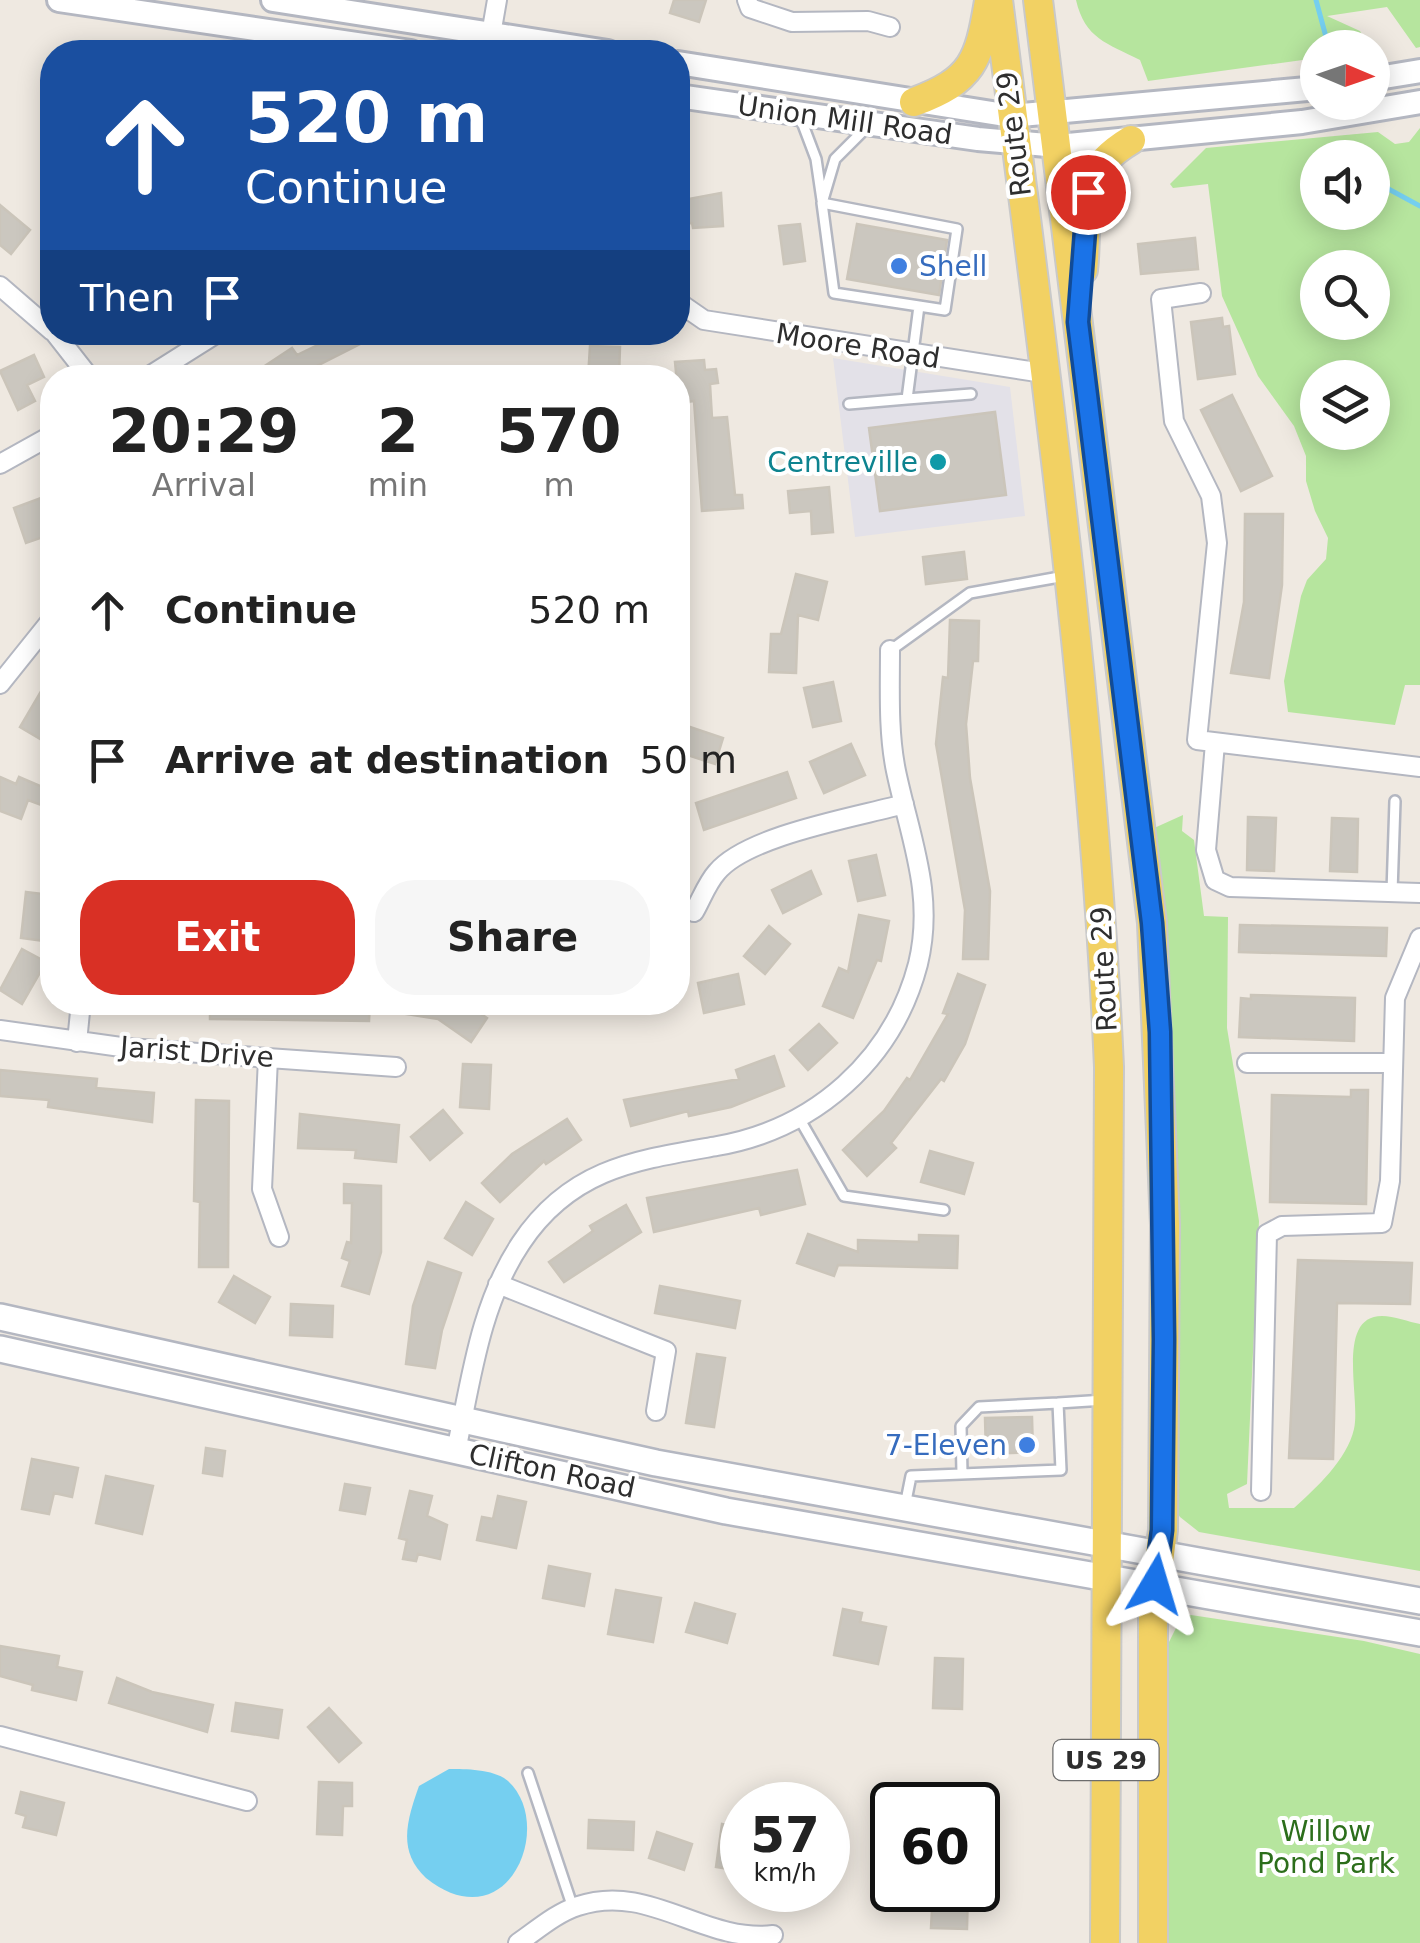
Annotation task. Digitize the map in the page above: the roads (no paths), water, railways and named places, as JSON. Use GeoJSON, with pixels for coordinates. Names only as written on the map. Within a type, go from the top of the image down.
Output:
{"type":"FeatureCollection","features":[{"type":"Feature","properties":{"kind":"main road"},"geometry":{"type":"LineString","coordinates":[[914,102],[944,91],[973,66],[990,0]]}},
{"type":"Feature","properties":{"kind":"main road","name":"Route 29"},"geometry":{"type":"LineString","coordinates":[[998,0],[1088,744],[1106,971],[1105,1943]]}},
{"type":"Feature","properties":{"kind":"main road","name":"Route 29"},"geometry":{"type":"LineString","coordinates":[[1038,0],[1152,923],[1157,996],[1165,1224],[1162,1530],[1155,1584],[1152,1943]]}},
{"type":"Feature","properties":{"kind":"main road"},"geometry":{"type":"LineString","coordinates":[[1078,322],[1090,177],[1106,154],[1130,140]]}},
{"type":"Feature","properties":{"kind":"main road","name":"Clifton Road"},"geometry":{"type":"LineString","coordinates":[[0,1317],[463,1420],[904,1511],[1420,1602]]}},
{"type":"Feature","properties":{"kind":"main road","name":"Clifton Road"},"geometry":{"type":"LineString","coordinates":[[0,1349],[741,1514],[1420,1633]]}},
{"type":"Feature","properties":{"kind":"street"},"geometry":{"type":"LineString","coordinates":[[59,0],[330,40]]}},
{"type":"Feature","properties":{"kind":"street"},"geometry":{"type":"LineString","coordinates":[[273,0],[469,40]]}},
{"type":"Feature","properties":{"kind":"street"},"geometry":{"type":"LineString","coordinates":[[490,40],[498,0]]}},
{"type":"Feature","properties":{"kind":"street"},"geometry":{"type":"LineString","coordinates":[[747,0],[750,8],[792,22],[868,21],[890,26]]}},
{"type":"Feature","properties":{"kind":"street","name":"Union Mill Road"},"geometry":{"type":"LineString","coordinates":[[690,65],[914,102],[1012,130]]}},
{"type":"Feature","properties":{"kind":"street"},"geometry":{"type":"LineString","coordinates":[[1390,76],[1420,71]]}},
{"type":"Feature","properties":{"kind":"street"},"geometry":{"type":"LineString","coordinates":[[1012,130],[1054,115],[1300,90]]}},
{"type":"Feature","properties":{"kind":"street","name":"Union Mill Road"},"geometry":{"type":"LineString","coordinates":[[690,98],[870,124],[1012,130]]}},
{"type":"Feature","properties":{"kind":"street"},"geometry":{"type":"LineString","coordinates":[[1012,130],[1058,146],[1302,122],[1420,102]]}},
{"type":"Feature","properties":{"kind":"street"},"geometry":{"type":"LineString","coordinates":[[0,286],[40,321]]}},
{"type":"Feature","properties":{"kind":"street"},"geometry":{"type":"LineString","coordinates":[[1201,293],[1161,300],[1174,422],[1211,496],[1217,543],[1206,742],[1206,850],[1215,880],[1230,887],[1420,893]]}},
{"type":"Feature","properties":{"kind":"street","name":"Moore Road"},"geometry":{"type":"LineString","coordinates":[[690,310],[704,320],[1043,373]]}},
{"type":"Feature","properties":{"kind":"street"},"geometry":{"type":"LineString","coordinates":[[63,345],[80,365]]}},
{"type":"Feature","properties":{"kind":"street"},"geometry":{"type":"LineString","coordinates":[[166,365],[198,345]]}},
{"type":"Feature","properties":{"kind":"street"},"geometry":{"type":"LineString","coordinates":[[0,464],[40,442]]}},
{"type":"Feature","properties":{"kind":"street"},"geometry":{"type":"LineString","coordinates":[[0,684],[40,634]]}},
{"type":"Feature","properties":{"kind":"street"},"geometry":{"type":"LineString","coordinates":[[456,1451],[485,1316],[522,1241],[552,1206],[606,1171],[643,1157],[742,1140],[799,1118],[840,1090],[892,1029],[907,996],[924,930],[924,899],[922,864],[904,804],[892,735],[890,650]]}},
{"type":"Feature","properties":{"kind":"street"},"geometry":{"type":"LineString","coordinates":[[1206,742],[1420,768]]}},
{"type":"Feature","properties":{"kind":"street"},"geometry":{"type":"LineString","coordinates":[[694,912],[717,871],[736,857],[772,842],[904,804]]}},
{"type":"Feature","properties":{"kind":"street"},"geometry":{"type":"LineString","coordinates":[[1261,1490],[1267,1234],[1282,1226],[1382,1224],[1390,1181],[1390,1062],[1395,998],[1420,938]]}},
{"type":"Feature","properties":{"kind":"street"},"geometry":{"type":"LineString","coordinates":[[77,1042],[80,1015]]}},
{"type":"Feature","properties":{"kind":"street","name":"Jarist Drive"},"geometry":{"type":"LineString","coordinates":[[0,1030],[77,1042],[396,1066]]}},
{"type":"Feature","properties":{"kind":"street"},"geometry":{"type":"LineString","coordinates":[[268,1058],[262,1189],[279,1237]]}},
{"type":"Feature","properties":{"kind":"street"},"geometry":{"type":"LineString","coordinates":[[1247,1063],[1390,1062]]}},
{"type":"Feature","properties":{"kind":"street"},"geometry":{"type":"LineString","coordinates":[[498,1284],[666,1351],[656,1411]]}},
{"type":"Feature","properties":{"kind":"street"},"geometry":{"type":"LineString","coordinates":[[0,1736],[248,1801]]}},
{"type":"Feature","properties":{"kind":"street"},"geometry":{"type":"LineString","coordinates":[[518,1943],[573,1908],[600,1900],[636,1901],[718,1934],[753,1939],[773,1936]]}},
{"type":"Feature","properties":{"kind":"lane"},"geometry":{"type":"LineString","coordinates":[[799,114],[816,160],[834,293],[946,310],[957,229],[822,203]]}},
{"type":"Feature","properties":{"kind":"lane"},"geometry":{"type":"LineString","coordinates":[[822,203],[835,160],[870,124]]}},
{"type":"Feature","properties":{"kind":"lane"},"geometry":{"type":"LineString","coordinates":[[907,399],[919,306]]}},
{"type":"Feature","properties":{"kind":"lane"},"geometry":{"type":"LineString","coordinates":[[849,404],[971,394]]}},
{"type":"Feature","properties":{"kind":"lane"},"geometry":{"type":"LineString","coordinates":[[890,650],[970,594],[1016,582],[1068,576]]}},
{"type":"Feature","properties":{"kind":"lane"},"geometry":{"type":"LineString","coordinates":[[1392,892],[1395,800]]}},
{"type":"Feature","properties":{"kind":"lane"},"geometry":{"type":"LineString","coordinates":[[799,1118],[844,1196],[944,1210]]}},
{"type":"Feature","properties":{"kind":"lane"},"geometry":{"type":"LineString","coordinates":[[962,1474],[960,1426],[979,1408],[1108,1400]]}},
{"type":"Feature","properties":{"kind":"lane"},"geometry":{"type":"LineString","coordinates":[[904,1511],[911,1476],[1060,1470],[1058,1403]]}},
{"type":"Feature","properties":{"kind":"lane"},"geometry":{"type":"LineString","coordinates":[[528,1773],[573,1908]]}},
{"type":"Feature","properties":{"kind":"water"},"geometry":{"type":"Polygon","coordinates":[[[449,1769],[495,1774],[508,1781],[522,1800],[527,1824],[525,1848],[516,1870],[501,1887],[480,1896],[455,1894],[426,1878],[408,1846],[408,1823],[419,1786],[449,1769]]]}},
{"type":"Feature","properties":{"kind":"waterway"},"geometry":{"type":"LineString","coordinates":[[1316,0],[1324,30]]}},
{"type":"Feature","properties":{"kind":"waterway"},"geometry":{"type":"LineString","coordinates":[[1390,190],[1420,206]]}},
{"type":"Feature","properties":{"kind":"place","name":"Shell"},"geometry":{"type":"Point","coordinates":[899,266]}},
{"type":"Feature","properties":{"kind":"place","name":"Centreville"},"geometry":{"type":"Point","coordinates":[938,462]}},
{"type":"Feature","properties":{"kind":"place","name":"7-Eleven"},"geometry":{"type":"Point","coordinates":[1027,1445]}},
{"type":"Feature","properties":{"kind":"park label","name":"Willow Pond Park"},"geometry":{"type":"Point","coordinates":[1326,1847]}}]}
